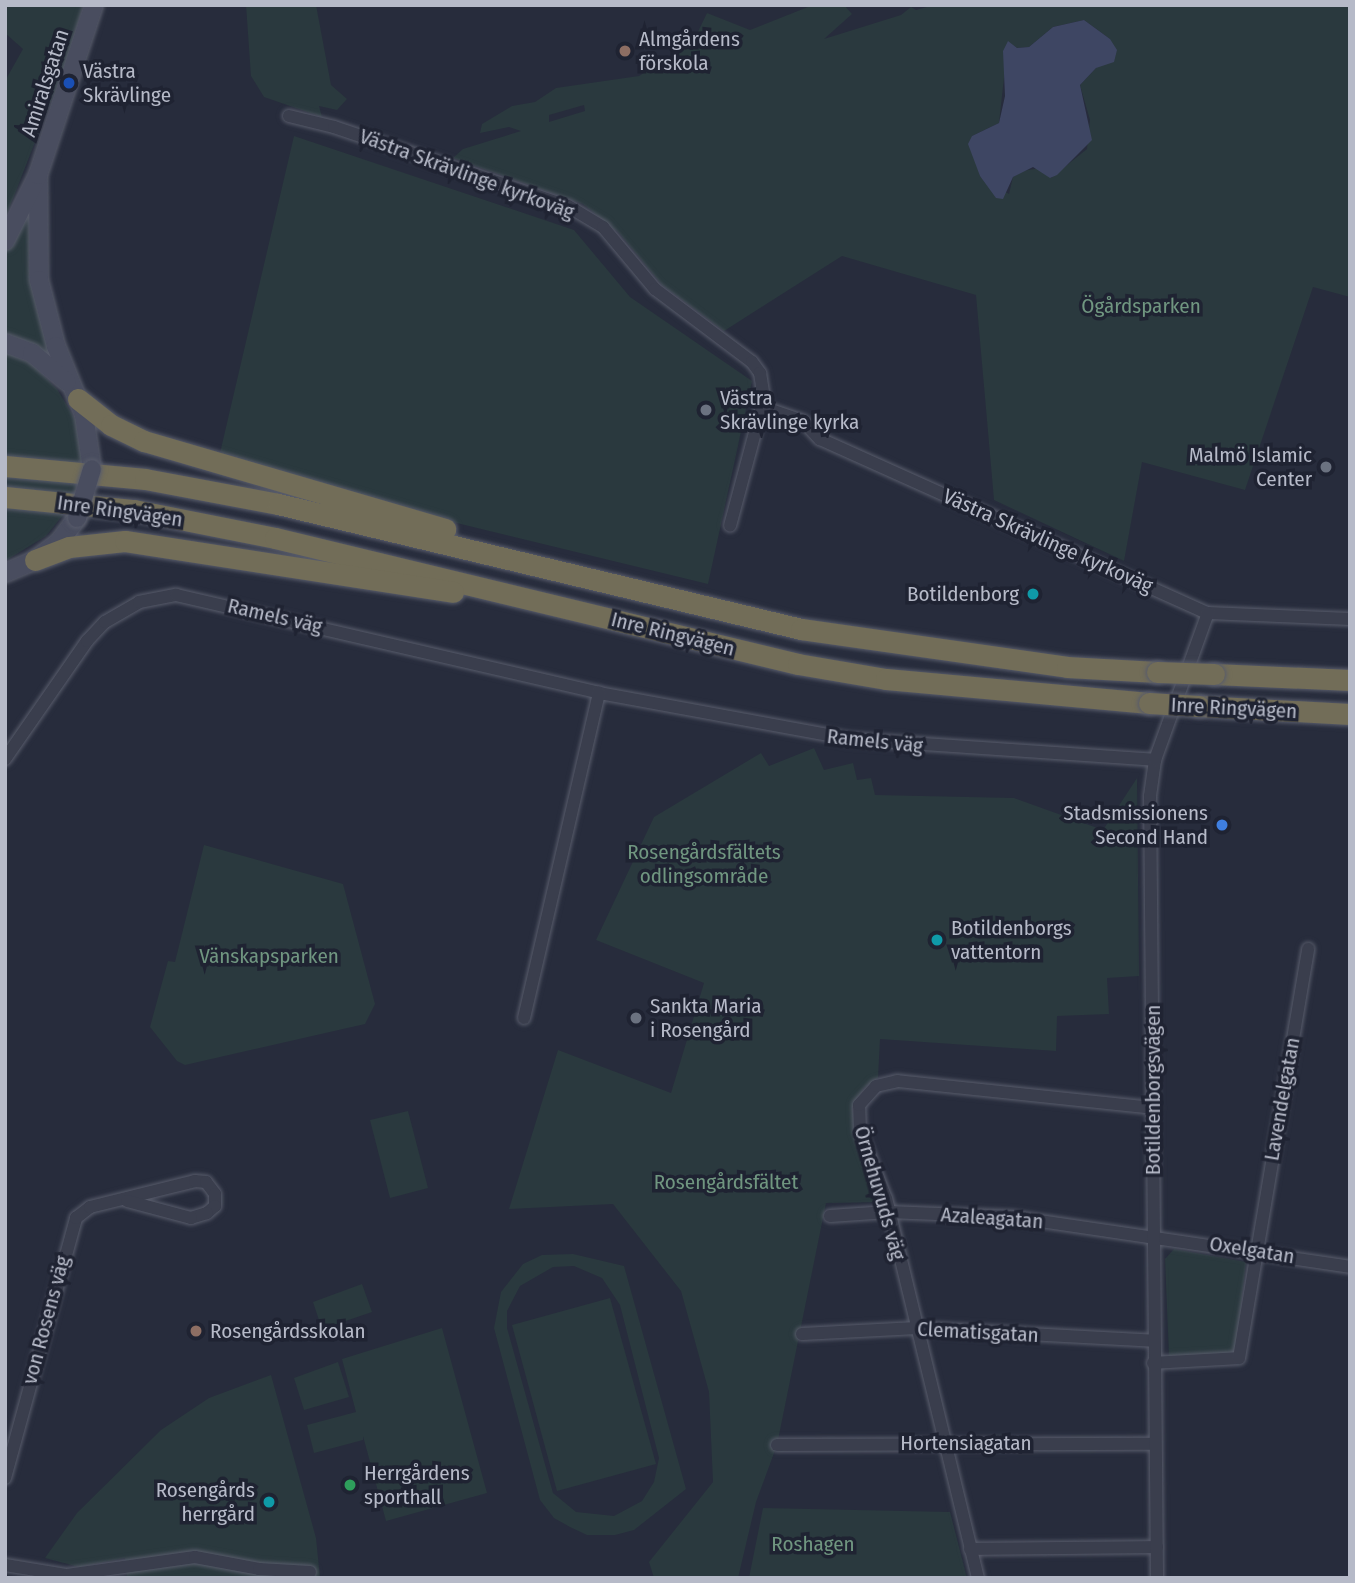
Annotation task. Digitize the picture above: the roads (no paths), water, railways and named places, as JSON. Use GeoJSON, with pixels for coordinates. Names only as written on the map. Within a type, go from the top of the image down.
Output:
{"type":"FeatureCollection","features":[{"type":"Feature","properties":{"kind":"highway"},"geometry":{"type":"LineString","coordinates":[[75,393],[111,425],[144,441],[445,529],[511,557]]}},
{"type":"Feature","properties":{"kind":"highway","name":"Inre Ringvägen"},"geometry":{"type":"LineString","coordinates":[[5,466],[145,480],[511,557],[754,617],[887,644],[1067,667],[1350,680]]}},
{"type":"Feature","properties":{"kind":"highway","name":"Inre Ringvägen"},"geometry":{"type":"LineString","coordinates":[[5,497],[134,510],[544,600],[747,653],[886,679],[1149,703],[1350,714]]}},
{"type":"Feature","properties":{"kind":"highway"},"geometry":{"type":"LineString","coordinates":[[21,567],[69,547],[125,541],[484,598],[544,600]]}},
{"type":"Feature","properties":{"kind":"main road","name":"Amiralsgatan"},"geometry":{"type":"LineString","coordinates":[[5,241],[38,175],[93,10]]}},
{"type":"Feature","properties":{"kind":"main road","name":"Amiralsgatan"},"geometry":{"type":"LineString","coordinates":[[5,589],[21,567],[59,542],[77,518],[92,470],[91,442],[40,279],[38,175]]}},
{"type":"Feature","properties":{"kind":"main road"},"geometry":{"type":"LineString","coordinates":[[5,343],[32,353],[75,393]]}},
{"type":"Feature","properties":{"kind":"street","name":"Västra Skrävlinge kyrkoväg"},"geometry":{"type":"LineString","coordinates":[[289,117],[441,162],[568,206],[603,227],[655,289],[752,362],[760,373],[762,407],[730,526]]}},
{"type":"Feature","properties":{"kind":"street","name":"Västra Skrävlinge kyrkoväg"},"geometry":{"type":"LineString","coordinates":[[762,407],[803,421],[820,439],[1208,613],[1350,619]]}},
{"type":"Feature","properties":{"kind":"street","name":"Ramels väg"},"geometry":{"type":"LineString","coordinates":[[5,759],[8,743],[105,622],[139,601],[176,595],[599,692],[716,717],[849,740],[1155,760]]}},
{"type":"Feature","properties":{"kind":"street","name":"Botildenborgsvägen"},"geometry":{"type":"LineString","coordinates":[[1157,1578],[1153,1363],[1154,1108],[1148,880],[1150,796],[1155,760],[1208,613]]}},
{"type":"Feature","properties":{"kind":"street"},"geometry":{"type":"LineString","coordinates":[[523,1018],[599,692]]}},
{"type":"Feature","properties":{"kind":"street","name":"Lavendelgatan"},"geometry":{"type":"LineString","coordinates":[[1153,1363],[1239,1358],[1255,1250],[1308,949]]}},
{"type":"Feature","properties":{"kind":"street","name":"Örnehuvuds väg"},"geometry":{"type":"LineString","coordinates":[[978,1578],[888,1212],[857,1113],[862,1098],[884,1083],[951,1085],[1154,1108]]}},
{"type":"Feature","properties":{"kind":"street","name":"von Rosens väg"},"geometry":{"type":"LineString","coordinates":[[5,1478],[69,1233],[90,1207],[127,1201],[195,1181],[206,1182],[215,1194],[215,1206],[207,1213],[191,1217],[127,1201]]}},
{"type":"Feature","properties":{"kind":"street","name":"Azaleagatan"},"geometry":{"type":"LineString","coordinates":[[830,1216],[888,1212],[1013,1217],[1154,1235]]}},
{"type":"Feature","properties":{"kind":"street","name":"Oxelgatan"},"geometry":{"type":"LineString","coordinates":[[1154,1235],[1350,1267]]}},
{"type":"Feature","properties":{"kind":"street","name":"Clematisgatan"},"geometry":{"type":"LineString","coordinates":[[802,1334],[917,1328],[1154,1341]]}},
{"type":"Feature","properties":{"kind":"street","name":"Hortensiagatan"},"geometry":{"type":"LineString","coordinates":[[776,1445],[944,1442],[1155,1444]]}},
{"type":"Feature","properties":{"kind":"street"},"geometry":{"type":"LineString","coordinates":[[971,1549],[1157,1548]]}},
{"type":"Feature","properties":{"kind":"street"},"geometry":{"type":"LineString","coordinates":[[5,1565],[68,1575],[195,1557],[259,1569],[310,1572]]}},
{"type":"Feature","properties":{"kind":"water"},"geometry":{"type":"Polygon","coordinates":[[[1084,20],[1110,39],[1117,50],[1114,62],[1096,68],[1080,85],[1092,140],[1057,175],[1050,178],[1033,167],[1013,177],[1003,199],[996,198],[980,176],[968,144],[972,136],[999,123],[1005,96],[1003,51],[1008,41],[1017,48],[1029,47],[1053,27],[1084,20]]]}},
{"type":"Feature","properties":{"kind":"place","name":"Almgårdens förskola"},"geometry":{"type":"Point","coordinates":[625,51]}},
{"type":"Feature","properties":{"kind":"place","name":"Västra Skrävlinge"},"geometry":{"type":"Point","coordinates":[69,83]}},
{"type":"Feature","properties":{"kind":"place","name":"Västra Skrävlinge kyrka"},"geometry":{"type":"Point","coordinates":[706,410]}},
{"type":"Feature","properties":{"kind":"place","name":"Malmö Islamic Center"},"geometry":{"type":"Point","coordinates":[1326,467]}},
{"type":"Feature","properties":{"kind":"place","name":"Botildenborg"},"geometry":{"type":"Point","coordinates":[1033,594]}},
{"type":"Feature","properties":{"kind":"place","name":"Stadsmissionens Second Hand"},"geometry":{"type":"Point","coordinates":[1222,825]}},
{"type":"Feature","properties":{"kind":"place","name":"Botildenborgs vattentorn"},"geometry":{"type":"Point","coordinates":[937,940]}},
{"type":"Feature","properties":{"kind":"place","name":"Sankta Maria i Rosengård"},"geometry":{"type":"Point","coordinates":[636,1018]}},
{"type":"Feature","properties":{"kind":"place","name":"Rosengårdsskolan"},"geometry":{"type":"Point","coordinates":[196,1331]}},
{"type":"Feature","properties":{"kind":"place","name":"Herrgårdens sporthall"},"geometry":{"type":"Point","coordinates":[350,1485]}},
{"type":"Feature","properties":{"kind":"place","name":"Rosengårds herrgård"},"geometry":{"type":"Point","coordinates":[269,1502]}},
{"type":"Feature","properties":{"kind":"park label","name":"Ögårdsparken"},"geometry":{"type":"Point","coordinates":[1141,306]}},
{"type":"Feature","properties":{"kind":"park label","name":"Rosengårdsfältets odlingsområde"},"geometry":{"type":"Point","coordinates":[704,864]}},
{"type":"Feature","properties":{"kind":"park label","name":"Vänskapsparken"},"geometry":{"type":"Point","coordinates":[269,956]}},
{"type":"Feature","properties":{"kind":"park label","name":"Rosengårdsfältet"},"geometry":{"type":"Point","coordinates":[726,1182]}},
{"type":"Feature","properties":{"kind":"park label","name":"Roshagen"},"geometry":{"type":"Point","coordinates":[813,1544]}}]}
